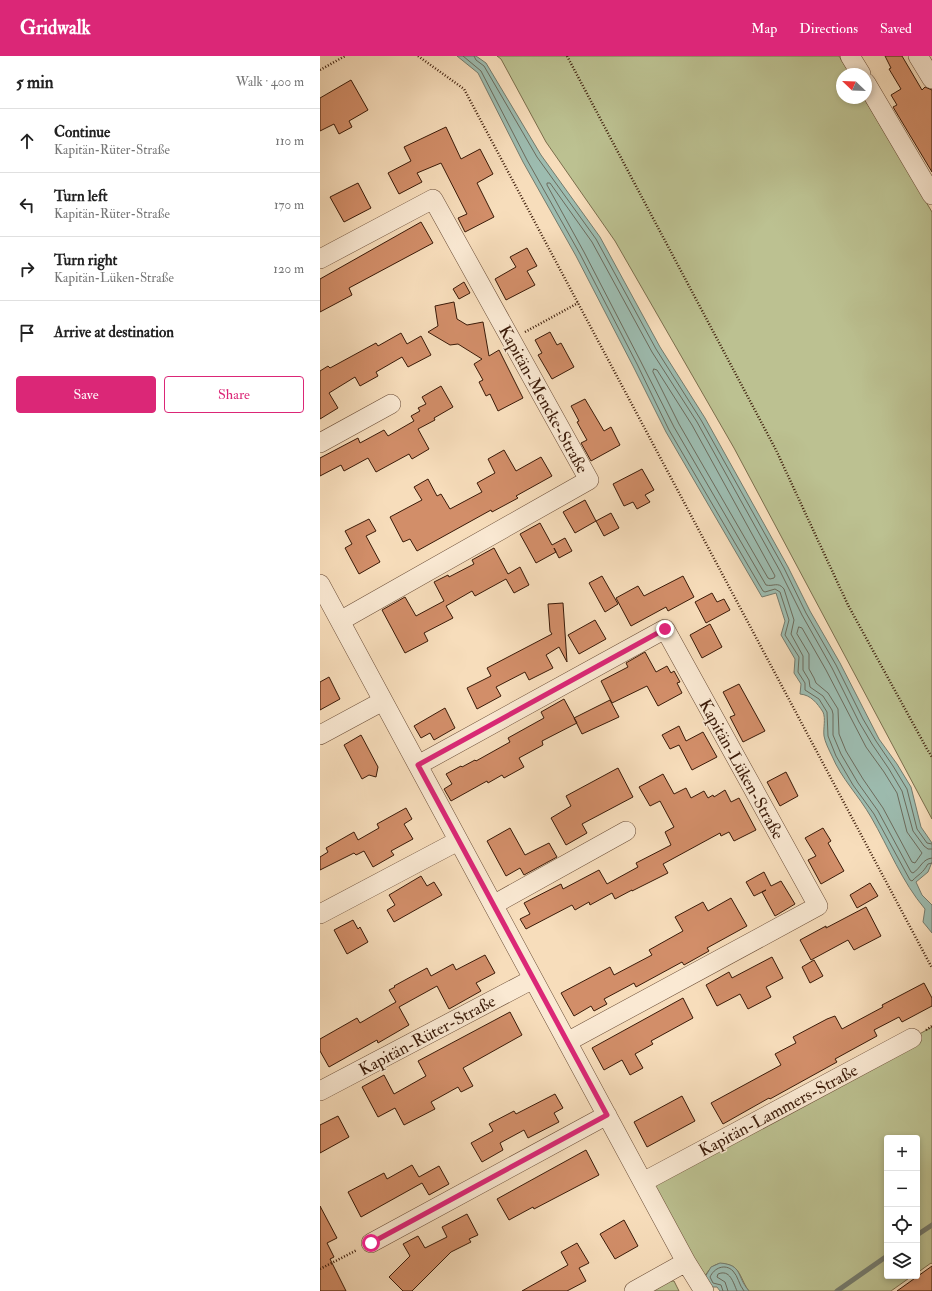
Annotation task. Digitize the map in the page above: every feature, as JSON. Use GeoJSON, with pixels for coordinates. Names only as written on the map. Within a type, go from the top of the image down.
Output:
{"type":"FeatureCollection","features":[{"type":"Feature","properties":{"kind":"street"},"geometry":{"type":"LineString","coordinates":[[850,56],[857,68]]}},
{"type":"Feature","properties":{"kind":"street"},"geometry":{"type":"LineString","coordinates":[[918,56],[932,79]]}},
{"type":"Feature","properties":{"kind":"street"},"geometry":{"type":"LineString","coordinates":[[872,93],[932,195]]}},
{"type":"Feature","properties":{"kind":"street","name":"Kapitän-Mencke-Straße"},"geometry":{"type":"LineString","coordinates":[[320,258],[433,199],[589,480],[340,621]]}},
{"type":"Feature","properties":{"kind":"street"},"geometry":{"type":"LineString","coordinates":[[320,443],[390,404]]}},
{"type":"Feature","properties":{"kind":"street"},"geometry":{"type":"LineString","coordinates":[[320,584],[686,1262],[704,1291]]}},
{"type":"Feature","properties":{"kind":"street","name":"Kapitän-Lüken-Straße"},"geometry":{"type":"LineString","coordinates":[[418,765],[665,629],[818,906],[567,1042]]}},
{"type":"Feature","properties":{"kind":"street"},"geometry":{"type":"LineString","coordinates":[[320,735],[383,701]]}},
{"type":"Feature","properties":{"kind":"street"},"geometry":{"type":"LineString","coordinates":[[493,905],[626,831]]}},
{"type":"Feature","properties":{"kind":"street"},"geometry":{"type":"LineString","coordinates":[[320,914],[458,841]]}},
{"type":"Feature","properties":{"kind":"street","name":"Kapitän-Rüter-Straße"},"geometry":{"type":"LineString","coordinates":[[320,1091],[533,979]]}},
{"type":"Feature","properties":{"kind":"street","name":"Kapitän-Lammers-Straße"},"geometry":{"type":"LineString","coordinates":[[643,1182],[912,1038]]}},
{"type":"Feature","properties":{"kind":"street"},"geometry":{"type":"LineString","coordinates":[[371,1243],[607,1115]]}},
{"type":"Feature","properties":{"kind":"street"},"geometry":{"type":"LineString","coordinates":[[634,1291],[686,1262]]}},
{"type":"Feature","properties":{"kind":"path"},"geometry":{"type":"LineString","coordinates":[[320,70],[345,56]]}},
{"type":"Feature","properties":{"kind":"path"},"geometry":{"type":"LineString","coordinates":[[418,56],[464,89],[932,968]]}},
{"type":"Feature","properties":{"kind":"path"},"geometry":{"type":"LineString","coordinates":[[567,56],[776,450],[848,605],[932,757]]}},
{"type":"Feature","properties":{"kind":"path"},"geometry":{"type":"LineString","coordinates":[[511,339],[578,303]]}},
{"type":"Feature","properties":{"kind":"path"},"geometry":{"type":"LineString","coordinates":[[320,1269],[371,1243]]}},
{"type":"Feature","properties":{"kind":"green space"},"geometry":{"type":"Polygon","coordinates":[[[497,56],[839,56],[846,68],[836,68],[836,104],[868,104],[932,212],[932,819],[734,448],[615,241],[546,142],[501,59],[497,56]]]}},
{"type":"Feature","properties":{"kind":"green space"},"geometry":{"type":"Polygon","coordinates":[[[932,1027],[932,1264],[931,1263],[920,1271],[920,1135],[884,1135],[884,1279],[908,1279],[891,1291],[749,1291],[740,1274],[734,1267],[721,1264],[716,1264],[712,1267],[702,1279],[653,1183],[932,1027]]]}},
{"type":"Feature","properties":{"kind":"green space"},"geometry":{"type":"Polygon","coordinates":[[[670,1281],[674,1281],[679,1291],[649,1291],[670,1281]]]}},
{"type":"Feature","properties":{"kind":"water"},"geometry":{"type":"Polygon","coordinates":[[[457,56],[476,56],[486,63],[541,155],[600,237],[660,347],[705,418],[788,567],[879,739],[911,787],[921,827],[932,843],[932,862],[928,872],[916,882],[922,895],[932,905],[932,933],[923,922],[925,909],[909,888],[878,829],[845,779],[827,746],[824,733],[823,712],[811,698],[800,694],[801,684],[794,673],[795,659],[781,635],[785,621],[776,593],[762,597],[666,432],[576,256],[523,162],[478,73],[457,56]]]}},
{"type":"Feature","properties":{"kind":"water"},"geometry":{"type":"Polygon","coordinates":[[[720,1263],[727,1264],[736,1269],[749,1291],[720,1291],[717,1287],[711,1287],[705,1277],[711,1267],[720,1263]]]}},
{"type":"Feature","properties":{"kind":"building"},"geometry":{"type":"Polygon","coordinates":[[[885,56],[902,56],[922,90],[925,87],[932,90],[932,172],[893,107],[897,105],[891,95],[901,89],[889,69],[891,68],[885,56]]]}},
{"type":"Feature","properties":{"kind":"building"},"geometry":{"type":"Polygon","coordinates":[[[351,80],[368,110],[349,121],[352,127],[339,134],[334,124],[320,131],[320,98],[351,80]]]}},
{"type":"Feature","properties":{"kind":"building"},"geometry":{"type":"Polygon","coordinates":[[[446,127],[461,159],[480,149],[493,174],[477,183],[494,217],[465,232],[458,218],[467,214],[441,163],[417,173],[422,182],[399,194],[388,173],[411,161],[404,147],[446,127]]]}},
{"type":"Feature","properties":{"kind":"building"},"geometry":{"type":"Polygon","coordinates":[[[358,183],[371,208],[344,222],[330,197],[358,183]]]}},
{"type":"Feature","properties":{"kind":"building"},"geometry":{"type":"Polygon","coordinates":[[[421,222],[433,243],[349,288],[352,295],[320,312],[320,279],[421,222]]]}},
{"type":"Feature","properties":{"kind":"building"},"geometry":{"type":"Polygon","coordinates":[[[527,248],[537,266],[527,271],[535,285],[506,300],[495,279],[516,267],[510,257],[527,248]]]}},
{"type":"Feature","properties":{"kind":"building"},"geometry":{"type":"Polygon","coordinates":[[[464,282],[470,293],[459,299],[453,289],[464,282]]]}},
{"type":"Feature","properties":{"kind":"building"},"geometry":{"type":"Polygon","coordinates":[[[454,302],[457,319],[467,325],[483,322],[489,356],[499,350],[523,398],[498,411],[490,394],[486,396],[479,382],[483,380],[474,364],[482,359],[458,344],[450,345],[428,332],[438,326],[435,306],[454,302]]]}},
{"type":"Feature","properties":{"kind":"building"},"geometry":{"type":"Polygon","coordinates":[[[550,332],[557,345],[561,343],[574,367],[552,379],[538,355],[542,353],[535,340],[550,332]]]}},
{"type":"Feature","properties":{"kind":"building"},"geometry":{"type":"Polygon","coordinates":[[[401,333],[407,344],[421,336],[431,355],[408,367],[402,357],[376,372],[378,376],[360,386],[355,377],[329,393],[338,408],[320,419],[320,371],[328,366],[330,368],[376,343],[378,346],[401,333]]]}},
{"type":"Feature","properties":{"kind":"building"},"geometry":{"type":"Polygon","coordinates":[[[441,386],[453,407],[434,418],[435,420],[418,429],[429,449],[412,459],[409,454],[376,472],[368,458],[344,471],[341,465],[320,476],[320,458],[358,438],[360,443],[384,430],[388,436],[414,421],[411,416],[420,411],[418,408],[426,404],[422,397],[441,386]]]}},
{"type":"Feature","properties":{"kind":"building"},"geometry":{"type":"Polygon","coordinates":[[[585,399],[604,431],[611,427],[620,445],[591,461],[581,443],[587,440],[577,422],[579,421],[571,406],[585,399]]]}},
{"type":"Feature","properties":{"kind":"building"},"geometry":{"type":"Polygon","coordinates":[[[504,450],[516,471],[541,457],[552,476],[516,496],[518,498],[492,512],[491,510],[417,551],[410,539],[403,542],[390,517],[422,500],[414,487],[428,479],[437,496],[441,494],[450,509],[482,492],[477,483],[495,473],[488,459],[504,450]]]}},
{"type":"Feature","properties":{"kind":"building"},"geometry":{"type":"Polygon","coordinates":[[[642,469],[654,490],[645,495],[650,502],[637,509],[633,502],[624,506],[613,484],[642,469]]]}},
{"type":"Feature","properties":{"kind":"building"},"geometry":{"type":"Polygon","coordinates":[[[585,500],[596,521],[575,533],[563,512],[585,500]]]}},
{"type":"Feature","properties":{"kind":"building"},"geometry":{"type":"Polygon","coordinates":[[[611,513],[619,528],[604,536],[596,521],[611,513]]]}},
{"type":"Feature","properties":{"kind":"building"},"geometry":{"type":"Polygon","coordinates":[[[369,519],[376,531],[366,536],[380,562],[359,574],[345,548],[352,544],[345,531],[369,519]]]}},
{"type":"Feature","properties":{"kind":"building"},"geometry":{"type":"Polygon","coordinates":[[[540,523],[552,545],[565,538],[572,551],[559,558],[556,552],[536,563],[520,534],[540,523]]]}},
{"type":"Feature","properties":{"kind":"building"},"geometry":{"type":"Polygon","coordinates":[[[494,548],[508,574],[520,567],[529,585],[514,593],[506,579],[475,596],[472,591],[446,606],[453,618],[424,633],[428,641],[405,653],[382,610],[405,597],[416,616],[444,601],[434,582],[448,575],[449,577],[474,564],[472,560],[494,548]]]}},
{"type":"Feature","properties":{"kind":"building"},"geometry":{"type":"Polygon","coordinates":[[[602,576],[618,604],[605,612],[589,583],[602,576]]]}},
{"type":"Feature","properties":{"kind":"building"},"geometry":{"type":"Polygon","coordinates":[[[683,576],[694,597],[668,611],[666,607],[631,626],[616,598],[638,586],[644,596],[683,576]]]}},
{"type":"Feature","properties":{"kind":"building"},"geometry":{"type":"Polygon","coordinates":[[[712,593],[717,602],[724,599],[730,610],[706,623],[695,602],[712,593]]]}},
{"type":"Feature","properties":{"kind":"building"},"geometry":{"type":"Polygon","coordinates":[[[563,603],[567,662],[559,647],[546,655],[553,668],[529,680],[525,672],[496,687],[501,696],[477,709],[467,688],[491,676],[487,668],[552,634],[550,631],[548,604],[563,603]]]}},
{"type":"Feature","properties":{"kind":"building"},"geometry":{"type":"Polygon","coordinates":[[[595,620],[606,639],[579,654],[568,635],[595,620]]]}},
{"type":"Feature","properties":{"kind":"building"},"geometry":{"type":"Polygon","coordinates":[[[710,624],[722,647],[702,658],[690,635],[710,624]]]}},
{"type":"Feature","properties":{"kind":"building"},"geometry":{"type":"Polygon","coordinates":[[[645,652],[656,672],[667,666],[671,673],[674,671],[680,682],[677,683],[682,693],[658,706],[647,686],[612,703],[601,681],[628,667],[626,663],[645,652]]]}},
{"type":"Feature","properties":{"kind":"building"},"geometry":{"type":"Polygon","coordinates":[[[329,677],[340,699],[320,710],[320,682],[329,677]]]}},
{"type":"Feature","properties":{"kind":"building"},"geometry":{"type":"Polygon","coordinates":[[[739,684],[765,731],[743,742],[730,717],[735,715],[723,692],[739,684]]]}},
{"type":"Feature","properties":{"kind":"building"},"geometry":{"type":"Polygon","coordinates":[[[564,699],[577,723],[542,741],[543,745],[519,758],[524,767],[504,778],[502,775],[488,783],[487,781],[451,801],[444,789],[452,784],[446,774],[461,766],[462,767],[475,760],[476,761],[510,742],[508,738],[544,718],[541,712],[564,699]]]}},
{"type":"Feature","properties":{"kind":"building"},"geometry":{"type":"Polygon","coordinates":[[[610,700],[619,717],[582,734],[574,718],[610,700]]]}},
{"type":"Feature","properties":{"kind":"building"},"geometry":{"type":"Polygon","coordinates":[[[445,708],[455,728],[434,740],[430,733],[421,738],[414,726],[445,708]]]}},
{"type":"Feature","properties":{"kind":"building"},"geometry":{"type":"Polygon","coordinates":[[[679,726],[686,741],[703,732],[717,757],[692,770],[679,745],[670,749],[662,735],[679,726]]]}},
{"type":"Feature","properties":{"kind":"building"},"geometry":{"type":"Polygon","coordinates":[[[361,735],[378,767],[376,777],[369,775],[362,779],[344,745],[361,735]]]}},
{"type":"Feature","properties":{"kind":"building"},"geometry":{"type":"Polygon","coordinates":[[[618,768],[633,797],[582,824],[587,833],[566,845],[551,818],[571,806],[566,796],[618,768]]]}},
{"type":"Feature","properties":{"kind":"building"},"geometry":{"type":"Polygon","coordinates":[[[786,772],[798,796],[780,806],[767,782],[786,772]]]}},
{"type":"Feature","properties":{"kind":"building"},"geometry":{"type":"Polygon","coordinates":[[[663,774],[674,794],[686,788],[691,798],[704,791],[708,798],[713,795],[714,797],[725,790],[731,802],[739,798],[756,830],[734,841],[729,832],[721,836],[720,833],[663,864],[668,873],[632,891],[615,899],[612,893],[590,905],[589,902],[575,910],[572,905],[526,929],[520,919],[530,914],[524,903],[561,884],[563,889],[599,870],[607,884],[638,867],[636,863],[671,845],[665,832],[674,827],[660,801],[650,806],[639,787],[663,774]]]}},
{"type":"Feature","properties":{"kind":"building"},"geometry":{"type":"Polygon","coordinates":[[[406,808],[412,819],[404,824],[413,839],[391,851],[394,855],[373,867],[364,851],[356,855],[354,853],[320,870],[320,857],[328,852],[326,848],[354,832],[358,840],[379,828],[377,824],[406,808]]]}},
{"type":"Feature","properties":{"kind":"building"},"geometry":{"type":"Polygon","coordinates":[[[510,828],[525,855],[549,843],[557,857],[524,875],[520,868],[506,876],[487,841],[510,828]]]}},
{"type":"Feature","properties":{"kind":"building"},"geometry":{"type":"Polygon","coordinates":[[[823,828],[831,841],[828,843],[844,871],[821,884],[808,860],[816,856],[805,838],[823,828]]]}},
{"type":"Feature","properties":{"kind":"building"},"geometry":{"type":"Polygon","coordinates":[[[764,872],[771,886],[781,881],[795,904],[775,916],[762,892],[754,896],[746,882],[764,872]]]}},
{"type":"Feature","properties":{"kind":"building"},"geometry":{"type":"Polygon","coordinates":[[[421,876],[427,886],[434,882],[442,895],[394,922],[387,910],[395,905],[389,895],[421,876]]]}},
{"type":"Feature","properties":{"kind":"building"},"geometry":{"type":"Polygon","coordinates":[[[870,883],[878,896],[857,908],[850,895],[870,883]]]}},
{"type":"Feature","properties":{"kind":"building"},"geometry":{"type":"Polygon","coordinates":[[[731,898],[747,926],[707,948],[709,951],[684,965],[682,962],[636,987],[634,983],[604,999],[607,1004],[594,1011],[591,1006],[574,1016],[561,993],[610,967],[614,975],[652,955],[649,950],[683,931],[675,917],[703,902],[708,911],[731,898]]]}},
{"type":"Feature","properties":{"kind":"building"},"geometry":{"type":"Polygon","coordinates":[[[866,907],[881,936],[854,950],[848,940],[811,960],[800,940],[866,907]]]}},
{"type":"Feature","properties":{"kind":"building"},"geometry":{"type":"Polygon","coordinates":[[[353,920],[358,929],[360,927],[368,942],[347,954],[334,930],[353,920]]]}},
{"type":"Feature","properties":{"kind":"building"},"geometry":{"type":"Polygon","coordinates":[[[485,955],[495,973],[476,983],[481,991],[449,1009],[437,986],[399,1007],[409,1025],[378,1043],[377,1040],[329,1067],[320,1051],[320,1039],[357,1018],[360,1023],[396,1002],[389,990],[427,968],[431,976],[453,964],[456,970],[485,955]]]}},
{"type":"Feature","properties":{"kind":"building"},"geometry":{"type":"Polygon","coordinates":[[[772,957],[783,978],[766,987],[771,997],[748,1009],[740,994],[717,1006],[706,985],[729,972],[732,978],[772,957]]]}},
{"type":"Feature","properties":{"kind":"building"},"geometry":{"type":"Polygon","coordinates":[[[814,960],[823,976],[810,983],[802,967],[814,960]]]}},
{"type":"Feature","properties":{"kind":"building"},"geometry":{"type":"Polygon","coordinates":[[[924,983],[932,998],[932,1006],[902,1022],[899,1017],[874,1030],[877,1036],[835,1059],[837,1062],[723,1124],[711,1103],[781,1065],[775,1054],[796,1043],[793,1037],[835,1016],[842,1029],[883,1007],[882,1005],[924,983]]]}},
{"type":"Feature","properties":{"kind":"building"},"geometry":{"type":"Polygon","coordinates":[[[683,998],[693,1018],[651,1041],[653,1044],[635,1054],[643,1068],[630,1075],[622,1060],[604,1070],[592,1048],[683,998]]]}},
{"type":"Feature","properties":{"kind":"building"},"geometry":{"type":"Polygon","coordinates":[[[510,1012],[522,1035],[463,1068],[473,1086],[461,1092],[458,1087],[431,1102],[435,1109],[404,1125],[395,1108],[378,1117],[362,1087],[384,1075],[394,1094],[426,1076],[418,1061],[510,1012]]]}},
{"type":"Feature","properties":{"kind":"building"},"geometry":{"type":"Polygon","coordinates":[[[555,1094],[563,1108],[554,1113],[559,1122],[528,1138],[524,1130],[500,1143],[503,1150],[482,1162],[471,1143],[493,1131],[489,1124],[514,1111],[516,1114],[555,1094]]]}},
{"type":"Feature","properties":{"kind":"building"},"geometry":{"type":"Polygon","coordinates":[[[682,1096],[695,1121],[647,1147],[634,1122],[682,1096]]]}},
{"type":"Feature","properties":{"kind":"building"},"geometry":{"type":"Polygon","coordinates":[[[338,1116],[349,1137],[320,1153],[320,1125],[338,1116]]]}},
{"type":"Feature","properties":{"kind":"building"},"geometry":{"type":"Polygon","coordinates":[[[586,1150],[599,1175],[534,1209],[533,1207],[509,1220],[497,1199],[586,1150]]]}},
{"type":"Feature","properties":{"kind":"building"},"geometry":{"type":"Polygon","coordinates":[[[412,1165],[419,1177],[439,1166],[449,1184],[429,1195],[422,1183],[361,1217],[348,1192],[384,1173],[387,1179],[412,1165]]]}},
{"type":"Feature","properties":{"kind":"building"},"geometry":{"type":"Polygon","coordinates":[[[320,1206],[337,1238],[327,1243],[334,1257],[330,1259],[346,1291],[320,1291],[320,1206]]]}},
{"type":"Feature","properties":{"kind":"building"},"geometry":{"type":"Polygon","coordinates":[[[467,1214],[478,1235],[469,1239],[471,1242],[451,1252],[412,1291],[403,1291],[389,1277],[410,1256],[403,1244],[418,1236],[425,1248],[447,1237],[442,1227],[467,1214]]]}},
{"type":"Feature","properties":{"kind":"building"},"geometry":{"type":"Polygon","coordinates":[[[624,1220],[638,1246],[615,1259],[600,1234],[624,1220]]]}},
{"type":"Feature","properties":{"kind":"building"},"geometry":{"type":"Polygon","coordinates":[[[577,1243],[589,1263],[579,1268],[586,1281],[567,1291],[522,1291],[568,1265],[561,1252],[577,1243]]]}},
{"type":"Feature","properties":{"kind":"building"},"geometry":{"type":"Polygon","coordinates":[[[932,1266],[932,1291],[897,1291],[914,1279],[920,1279],[920,1275],[932,1266]]]}},
{"type":"Feature","properties":{"kind":"waterway"},"geometry":{"type":"LineString","coordinates":[[920,1233],[932,1225]]}},
{"type":"Feature","properties":{"kind":"waterway"},"geometry":{"type":"LineString","coordinates":[[837,1291],[884,1258]]}},
{"type":"Feature","properties":{"kind":"route"},"geometry":{"type":"LineString","coordinates":[[371,1243],[607,1115],[418,765],[665,629]]}}]}
